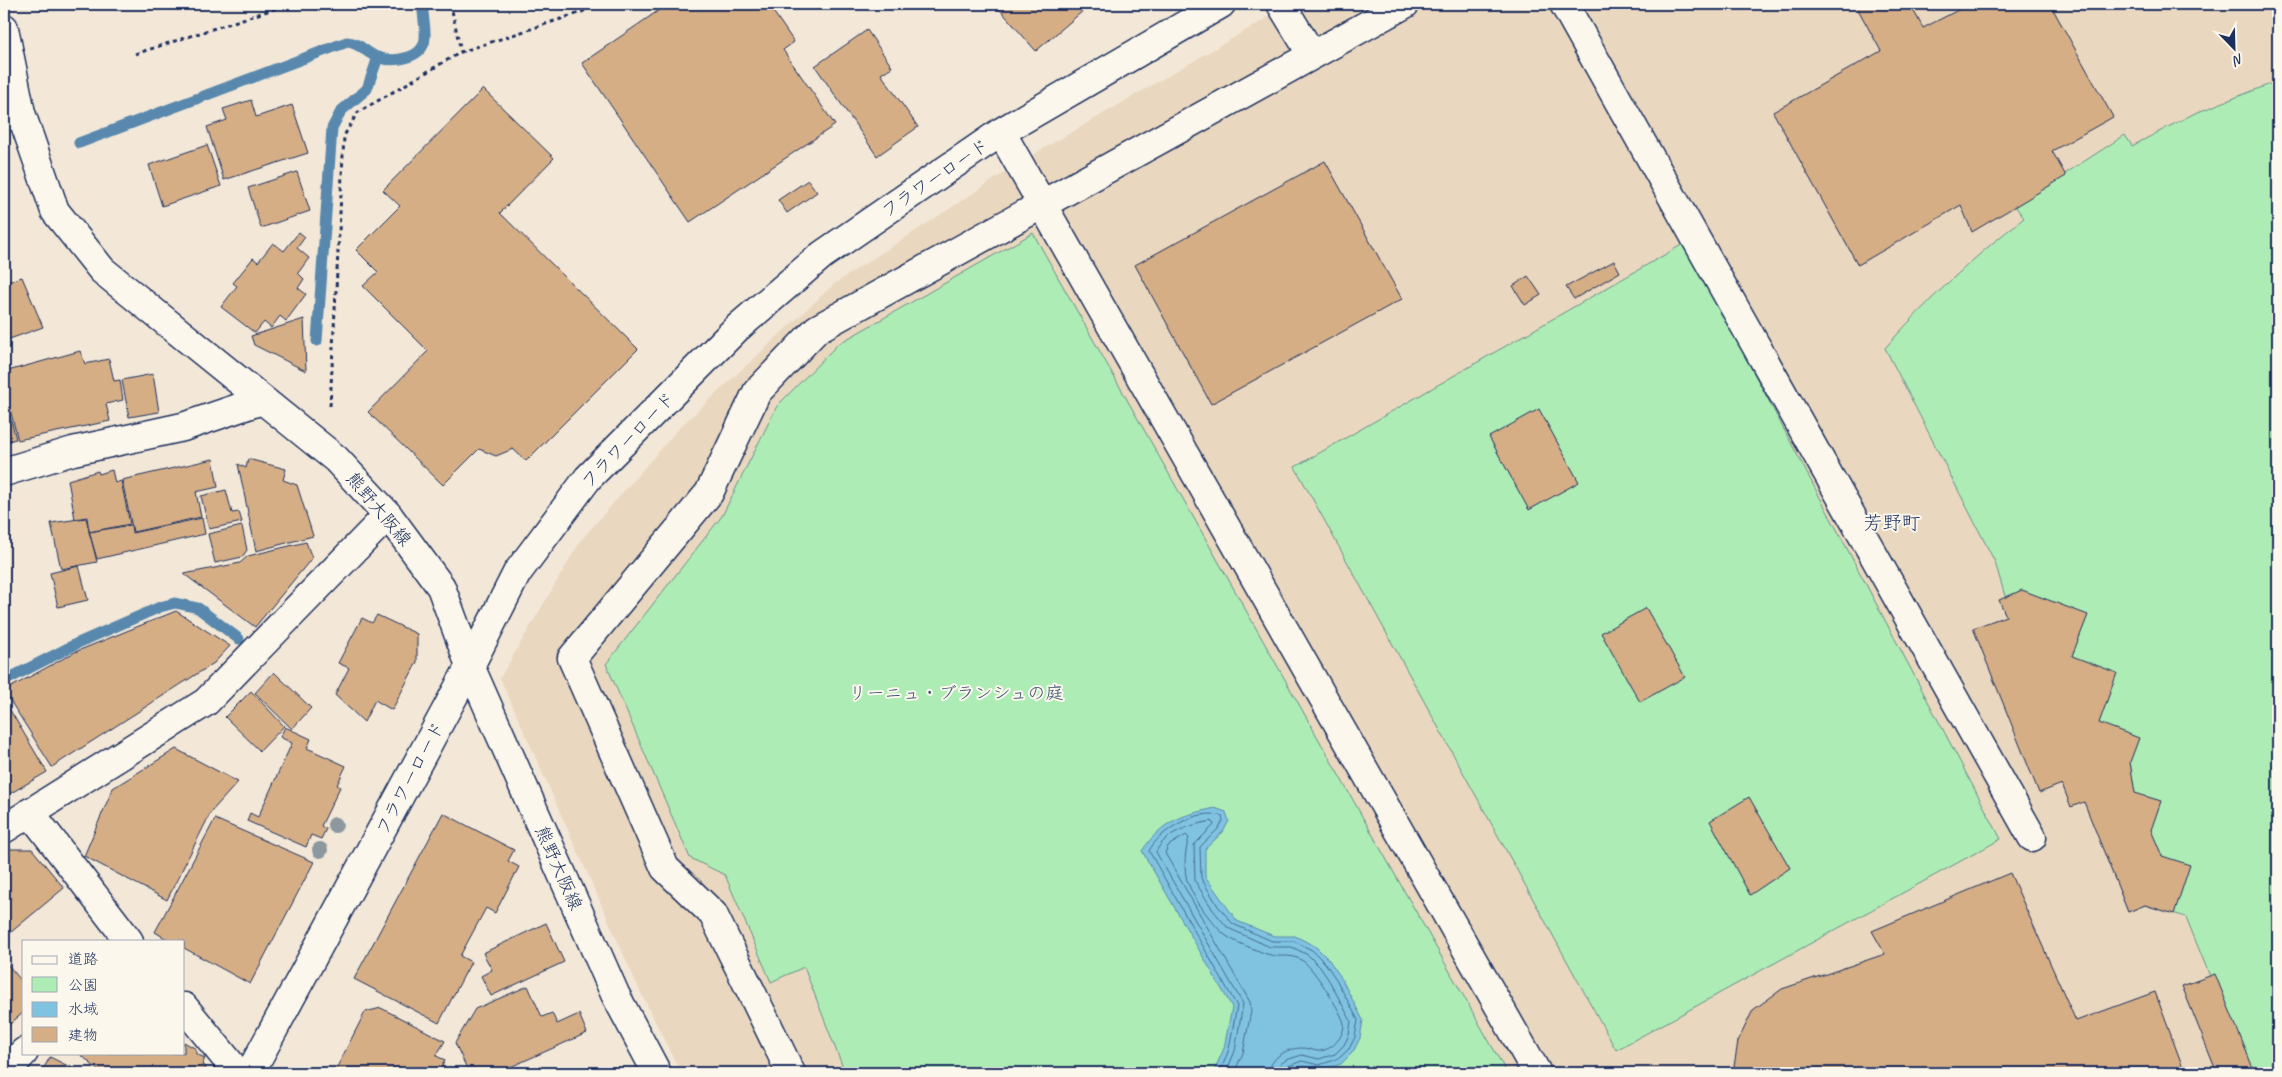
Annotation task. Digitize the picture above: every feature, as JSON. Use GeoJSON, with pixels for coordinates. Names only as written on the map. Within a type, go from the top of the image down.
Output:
{"type":"FeatureCollection","features":[{"type":"Feature","properties":{"kind":"street"},"geometry":{"type":"LineString","coordinates":[[1281,4],[1312,56]]}},
{"type":"Feature","properties":{"kind":"street"},"geometry":{"type":"LineString","coordinates":[[791,1073],[713,914],[665,868],[572,658],[708,494],[757,392],[817,329],[1405,4]]}},
{"type":"Feature","properties":{"kind":"street"},"geometry":{"type":"LineString","coordinates":[[1564,4],[2032,837]]}},
{"type":"Feature","properties":{"kind":"street","name":"フラワーロード"},"geometry":{"type":"LineString","coordinates":[[250,1073],[470,666],[518,573],[588,478],[736,329],[822,255],[1002,132],[1214,6]]}},
{"type":"Feature","properties":{"kind":"street","name":"熊野大阪線"},"geometry":{"type":"LineString","coordinates":[[4,28],[12,115],[55,211],[102,270],[336,459],[388,515],[441,587],[470,666],[616,994],[657,1073]]}},
{"type":"Feature","properties":{"kind":"street"},"geometry":{"type":"LineString","coordinates":[[1002,132],[1536,1073]]}},
{"type":"Feature","properties":{"kind":"street"},"geometry":{"type":"LineString","coordinates":[[4,472],[73,450],[183,427],[262,400]]}},
{"type":"Feature","properties":{"kind":"street"},"geometry":{"type":"LineString","coordinates":[[4,828],[206,702],[388,515]]}},
{"type":"Feature","properties":{"kind":"street"},"geometry":{"type":"LineString","coordinates":[[30,812],[128,940]]}},
{"type":"Feature","properties":{"kind":"street"},"geometry":{"type":"LineString","coordinates":[[185,1008],[238,1073]]}},
{"type":"Feature","properties":{"kind":"street"},"geometry":{"type":"LineString","coordinates":[[5,1073],[22,1054]]}},
{"type":"Feature","properties":{"kind":"path"},"geometry":{"type":"LineString","coordinates":[[135,54],[289,4]]}},
{"type":"Feature","properties":{"kind":"path"},"geometry":{"type":"LineString","coordinates":[[453,4],[451,6],[461,52]]}},
{"type":"Feature","properties":{"kind":"path"},"geometry":{"type":"LineString","coordinates":[[330,406],[344,136],[357,114],[461,52],[582,12],[596,4]]}},
{"type":"Feature","properties":{"kind":"shaded area"},"geometry":{"type":"Polygon","coordinates":[[[1291,4],[2278,4],[2278,1073],[681,1073],[639,989],[500,678],[581,540],[680,427],[834,284],[1024,160],[1291,4]]]}},
{"type":"Feature","properties":{"kind":"green space"},"geometry":{"type":"Polygon","coordinates":[[[2278,81],[2278,1073],[2249,1073],[2186,917],[2145,905],[2128,912],[2005,596],[1995,562],[1885,348],[1952,280],[2024,218],[2015,206],[2125,135],[2132,146],[2193,114],[2278,81]]]}},
{"type":"Feature","properties":{"kind":"green space","name":"リーニュ・ブランシュの庭"},"geometry":{"type":"Polygon","coordinates":[[[1033,233],[1507,1073],[845,1073],[804,967],[771,982],[725,875],[690,858],[606,664],[722,516],[777,406],[838,344],[1033,233]]]}},
{"type":"Feature","properties":{"kind":"green space"},"geometry":{"type":"Polygon","coordinates":[[[1685,243],[2001,839],[1616,1050],[1295,467],[1685,243]]]}},
{"type":"Feature","properties":{"kind":"water"},"geometry":{"type":"Polygon","coordinates":[[[1215,808],[1226,812],[1229,821],[1223,832],[1205,849],[1205,876],[1237,921],[1274,936],[1295,936],[1315,946],[1329,960],[1340,976],[1363,1020],[1360,1038],[1353,1052],[1341,1064],[1319,1071],[1303,1066],[1285,1073],[1215,1073],[1224,1048],[1232,1007],[1142,851],[1157,832],[1173,821],[1215,808]]]}},
{"type":"Feature","properties":{"kind":"building"},"geometry":{"type":"Polygon","coordinates":[[[668,4],[768,4],[794,42],[783,50],[835,125],[690,222],[582,63],[668,4]]]}},
{"type":"Feature","properties":{"kind":"building"},"geometry":{"type":"Polygon","coordinates":[[[995,4],[1091,4],[1036,51],[995,4]]]}},
{"type":"Feature","properties":{"kind":"building"},"geometry":{"type":"Polygon","coordinates":[[[1855,4],[1910,4],[1923,28],[1970,4],[2050,4],[2113,117],[2052,151],[2066,176],[1972,232],[1961,205],[1858,265],[1773,112],[1881,51],[1855,4]]]}},
{"type":"Feature","properties":{"kind":"building"},"geometry":{"type":"Polygon","coordinates":[[[867,30],[892,67],[881,74],[918,127],[877,156],[815,66],[867,30]]]}},
{"type":"Feature","properties":{"kind":"building"},"geometry":{"type":"Polygon","coordinates":[[[483,89],[554,158],[500,213],[638,349],[526,461],[513,449],[496,456],[479,449],[443,485],[368,412],[428,351],[363,286],[378,272],[356,250],[400,206],[383,190],[483,89]]]}},
{"type":"Feature","properties":{"kind":"building"},"geometry":{"type":"Polygon","coordinates":[[[251,100],[256,117],[292,105],[308,153],[224,180],[207,127],[227,120],[223,109],[251,100]]]}},
{"type":"Feature","properties":{"kind":"building"},"geometry":{"type":"Polygon","coordinates":[[[207,145],[221,186],[162,206],[149,165],[207,145]]]}},
{"type":"Feature","properties":{"kind":"building"},"geometry":{"type":"Polygon","coordinates":[[[1325,161],[1402,299],[1211,404],[1135,265],[1325,161]]]}},
{"type":"Feature","properties":{"kind":"building"},"geometry":{"type":"Polygon","coordinates":[[[297,172],[310,211],[261,228],[248,188],[297,172]]]}},
{"type":"Feature","properties":{"kind":"building"},"geometry":{"type":"Polygon","coordinates":[[[808,180],[817,192],[787,213],[778,200],[808,180]]]}},
{"type":"Feature","properties":{"kind":"building"},"geometry":{"type":"Polygon","coordinates":[[[299,232],[305,237],[297,248],[309,258],[298,273],[304,279],[298,288],[306,294],[286,321],[280,316],[271,328],[264,322],[255,333],[221,307],[237,286],[233,283],[253,258],[258,262],[273,243],[284,251],[299,232]]]}},
{"type":"Feature","properties":{"kind":"building"},"geometry":{"type":"Polygon","coordinates":[[[1614,261],[1620,272],[1574,299],[1566,287],[1614,261]]]}},
{"type":"Feature","properties":{"kind":"building"},"geometry":{"type":"Polygon","coordinates":[[[1528,276],[1541,295],[1525,305],[1513,286],[1528,276]]]}},
{"type":"Feature","properties":{"kind":"building"},"geometry":{"type":"Polygon","coordinates":[[[22,277],[43,327],[4,341],[4,283],[22,277]]]}},
{"type":"Feature","properties":{"kind":"building"},"geometry":{"type":"Polygon","coordinates":[[[304,319],[306,371],[254,345],[251,336],[304,319]]]}},
{"type":"Feature","properties":{"kind":"building"},"geometry":{"type":"Polygon","coordinates":[[[80,351],[85,364],[109,359],[114,381],[120,380],[123,400],[106,404],[110,421],[18,440],[4,386],[4,372],[80,351]]]}},
{"type":"Feature","properties":{"kind":"building"},"geometry":{"type":"Polygon","coordinates":[[[153,374],[159,412],[129,417],[122,380],[153,374]]]}},
{"type":"Feature","properties":{"kind":"building"},"geometry":{"type":"Polygon","coordinates":[[[4,393],[16,439],[4,442],[4,393]]]}},
{"type":"Feature","properties":{"kind":"building"},"geometry":{"type":"Polygon","coordinates":[[[1539,409],[1579,482],[1529,510],[1489,437],[1539,409]]]}},
{"type":"Feature","properties":{"kind":"building"},"geometry":{"type":"Polygon","coordinates":[[[213,459],[218,487],[196,492],[201,517],[133,532],[122,480],[213,459]]]}},
{"type":"Feature","properties":{"kind":"building"},"geometry":{"type":"Polygon","coordinates":[[[248,459],[286,469],[283,480],[297,485],[313,536],[256,551],[238,464],[246,468],[248,459]]]}},
{"type":"Feature","properties":{"kind":"building"},"geometry":{"type":"Polygon","coordinates":[[[112,470],[115,483],[121,481],[130,524],[89,532],[87,517],[75,519],[68,480],[98,471],[99,474],[112,470]]]}},
{"type":"Feature","properties":{"kind":"building"},"geometry":{"type":"Polygon","coordinates":[[[226,490],[232,513],[239,512],[242,522],[209,529],[201,496],[226,490]]]}},
{"type":"Feature","properties":{"kind":"building"},"geometry":{"type":"Polygon","coordinates":[[[86,518],[97,562],[61,569],[51,523],[86,518]]]}},
{"type":"Feature","properties":{"kind":"building"},"geometry":{"type":"Polygon","coordinates":[[[202,518],[205,534],[97,559],[89,532],[131,525],[132,533],[202,518]]]}},
{"type":"Feature","properties":{"kind":"building"},"geometry":{"type":"Polygon","coordinates":[[[242,526],[247,550],[242,557],[215,563],[208,534],[242,526]]]}},
{"type":"Feature","properties":{"kind":"building"},"geometry":{"type":"Polygon","coordinates":[[[306,542],[312,558],[255,627],[184,574],[240,563],[248,556],[306,542]]]}},
{"type":"Feature","properties":{"kind":"building"},"geometry":{"type":"Polygon","coordinates":[[[79,566],[88,600],[58,607],[50,573],[79,566]]]}},
{"type":"Feature","properties":{"kind":"building"},"geometry":{"type":"Polygon","coordinates":[[[2022,590],[2088,615],[2072,656],[2117,673],[2099,723],[2139,738],[2130,762],[2135,793],[2161,801],[2151,830],[2162,856],[2190,865],[2174,914],[2145,905],[2128,912],[2084,802],[2071,807],[2062,784],[2039,793],[1973,628],[2006,616],[1999,600],[2022,590]]]}},
{"type":"Feature","properties":{"kind":"building"},"geometry":{"type":"Polygon","coordinates":[[[1646,608],[1685,677],[1640,702],[1601,633],[1646,608]]]}},
{"type":"Feature","properties":{"kind":"building"},"geometry":{"type":"Polygon","coordinates":[[[176,611],[230,646],[214,663],[52,767],[4,691],[75,652],[176,611]]]}},
{"type":"Feature","properties":{"kind":"building"},"geometry":{"type":"Polygon","coordinates":[[[377,615],[417,634],[417,662],[392,710],[375,700],[364,722],[335,695],[349,668],[338,663],[362,618],[372,623],[377,615]]]}},
{"type":"Feature","properties":{"kind":"building"},"geometry":{"type":"Polygon","coordinates":[[[274,672],[311,708],[292,729],[255,693],[274,672]]]}},
{"type":"Feature","properties":{"kind":"building"},"geometry":{"type":"Polygon","coordinates":[[[251,691],[284,726],[260,751],[225,717],[251,691]]]}},
{"type":"Feature","properties":{"kind":"building"},"geometry":{"type":"Polygon","coordinates":[[[4,700],[47,772],[4,797],[4,700]]]}},
{"type":"Feature","properties":{"kind":"building"},"geometry":{"type":"Polygon","coordinates":[[[285,727],[311,739],[307,748],[346,766],[337,785],[340,787],[321,826],[326,829],[321,839],[311,835],[306,847],[247,821],[250,813],[258,817],[292,743],[280,737],[285,727]]]}},
{"type":"Feature","properties":{"kind":"building"},"geometry":{"type":"Polygon","coordinates":[[[176,749],[238,782],[211,812],[167,900],[84,856],[113,788],[176,749]]]}},
{"type":"Feature","properties":{"kind":"building"},"geometry":{"type":"Polygon","coordinates":[[[1749,797],[1790,868],[1750,895],[1710,821],[1749,797]]]}},
{"type":"Feature","properties":{"kind":"building"},"geometry":{"type":"Polygon","coordinates":[[[443,813],[514,850],[508,861],[519,867],[495,913],[486,908],[460,956],[471,962],[439,1023],[354,979],[443,813]]]}},
{"type":"Feature","properties":{"kind":"building"},"geometry":{"type":"Polygon","coordinates":[[[215,819],[314,862],[250,984],[185,949],[185,940],[168,940],[155,932],[215,819]]]}},
{"type":"Feature","properties":{"kind":"building"},"geometry":{"type":"Polygon","coordinates":[[[10,849],[32,849],[64,888],[4,938],[4,855],[10,849]]]}},
{"type":"Feature","properties":{"kind":"building"},"geometry":{"type":"Polygon","coordinates":[[[2010,873],[2076,1021],[2155,992],[2185,1073],[1733,1073],[1738,1041],[1753,1010],[1782,989],[1885,954],[1872,931],[2010,873]]]}},
{"type":"Feature","properties":{"kind":"building"},"geometry":{"type":"Polygon","coordinates":[[[546,923],[564,962],[491,996],[481,976],[492,970],[483,953],[546,923]]]}},
{"type":"Feature","properties":{"kind":"building"},"geometry":{"type":"Polygon","coordinates":[[[4,960],[22,982],[22,1014],[4,1029],[4,960]]]}},
{"type":"Feature","properties":{"kind":"building"},"geometry":{"type":"Polygon","coordinates":[[[2215,974],[2255,1073],[2217,1073],[2182,986],[2215,974]]]}},
{"type":"Feature","properties":{"kind":"building"},"geometry":{"type":"Polygon","coordinates":[[[528,986],[542,1017],[552,1013],[557,1024],[579,1014],[587,1033],[497,1073],[469,1073],[455,1043],[475,1009],[528,986]]]}},
{"type":"Feature","properties":{"kind":"building"},"geometry":{"type":"Polygon","coordinates":[[[381,1008],[445,1041],[436,1056],[445,1060],[439,1073],[334,1073],[365,1012],[381,1008]]]}},
{"type":"Feature","properties":{"kind":"building"},"geometry":{"type":"Polygon","coordinates":[[[185,1043],[196,1049],[196,1054],[205,1058],[202,1065],[206,1067],[203,1073],[101,1073],[80,1054],[185,1054],[185,1043]]]}},
{"type":"Feature","properties":{"kind":"building"},"geometry":{"type":"Polygon","coordinates":[[[50,1057],[82,1073],[41,1073],[50,1057]]]}},
{"type":"Feature","properties":{"kind":"waterway"},"geometry":{"type":"LineString","coordinates":[[79,143],[347,42],[355,44],[373,55],[384,59],[407,58],[419,51],[423,45],[425,38],[423,4]]}},
{"type":"Feature","properties":{"kind":"waterway"},"geometry":{"type":"LineString","coordinates":[[317,341],[332,128],[341,111],[367,89],[378,57]]}},
{"type":"Feature","properties":{"kind":"waterway"},"geometry":{"type":"LineString","coordinates":[[4,681],[78,643],[160,607],[175,603],[198,608],[239,639]]}},
{"type":"Feature","properties":{"kind":"district","name":"芳野町"},"geometry":{"type":"Point","coordinates":[1892,522]}}]}
